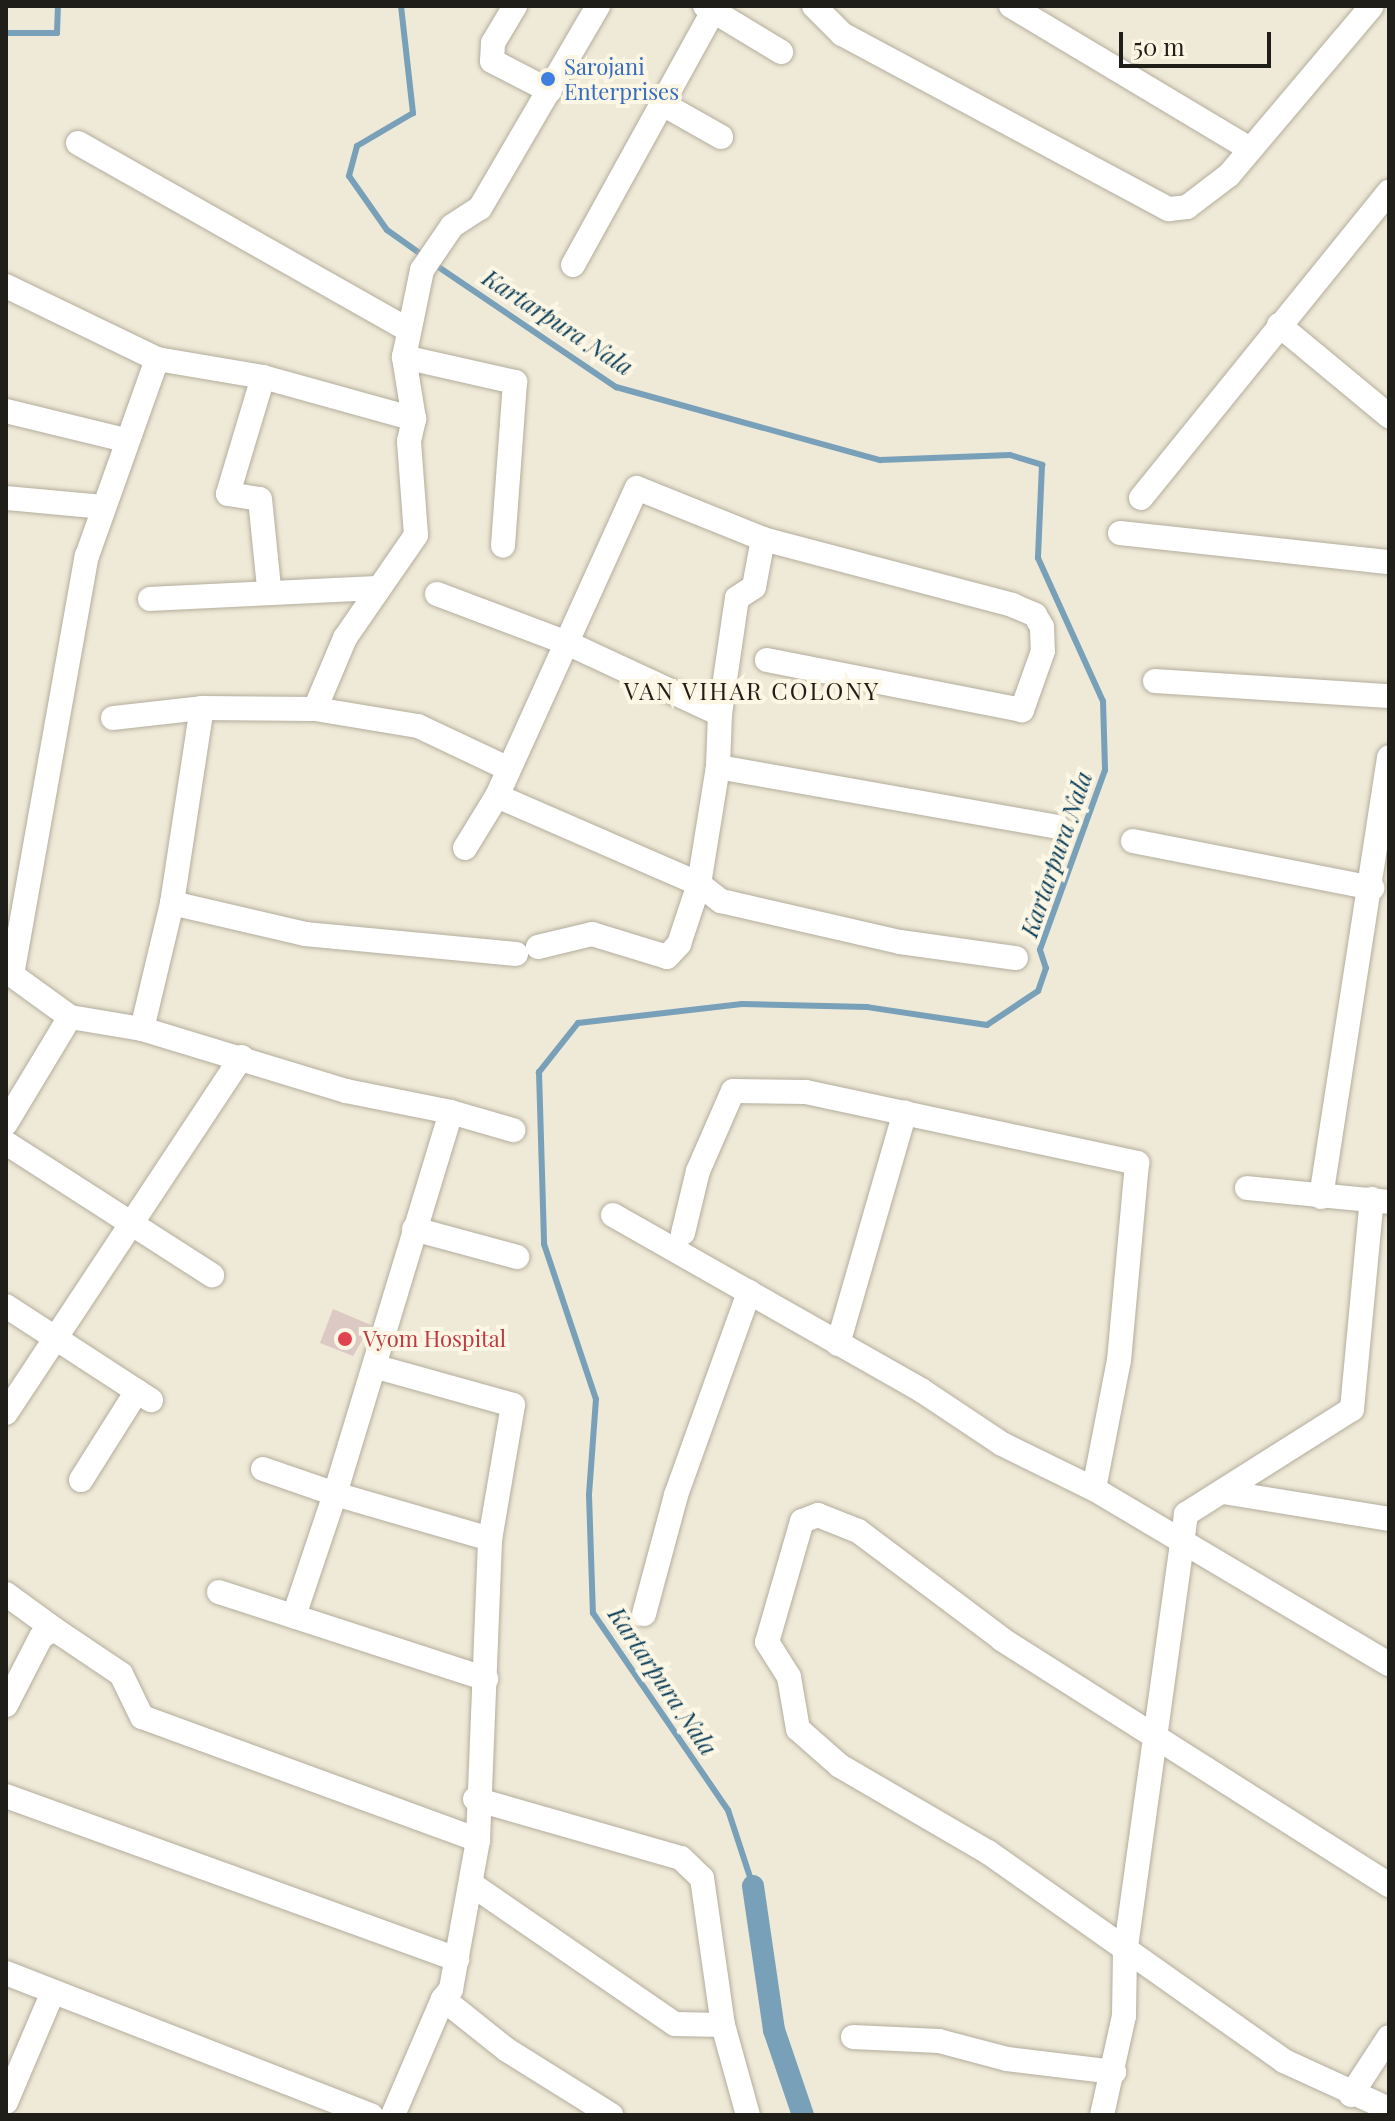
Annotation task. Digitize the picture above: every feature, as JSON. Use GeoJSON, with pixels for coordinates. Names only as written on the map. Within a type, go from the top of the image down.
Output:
{"type":"FeatureCollection","features":[{"type":"Feature","properties":{"kind":"street"},"geometry":{"type":"LineString","coordinates":[[515,6],[493,43],[492,61],[550,91]]}},
{"type":"Feature","properties":{"kind":"street"},"geometry":{"type":"LineString","coordinates":[[315,709],[375,588],[416,535],[409,441],[414,419],[404,357],[422,270],[452,226],[480,208],[598,6]]}},
{"type":"Feature","properties":{"kind":"street"},"geometry":{"type":"LineString","coordinates":[[814,6],[842,34],[1169,209],[1205,197],[1372,6]]}},
{"type":"Feature","properties":{"kind":"street"},"geometry":{"type":"LineString","coordinates":[[1011,6],[1248,148]]}},
{"type":"Feature","properties":{"kind":"street"},"geometry":{"type":"LineString","coordinates":[[573,265],[709,8],[781,52]]}},
{"type":"Feature","properties":{"kind":"street"},"geometry":{"type":"LineString","coordinates":[[661,103],[721,137]]}},
{"type":"Feature","properties":{"kind":"street"},"geometry":{"type":"LineString","coordinates":[[78,143],[408,330]]}},
{"type":"Feature","properties":{"kind":"street"},"geometry":{"type":"LineString","coordinates":[[1141,498],[1389,192]]}},
{"type":"Feature","properties":{"kind":"street"},"geometry":{"type":"LineString","coordinates":[[6,286],[157,359],[263,377],[414,419]]}},
{"type":"Feature","properties":{"kind":"street"},"geometry":{"type":"LineString","coordinates":[[1279,325],[1389,416]]}},
{"type":"Feature","properties":{"kind":"street"},"geometry":{"type":"LineString","coordinates":[[404,357],[515,382],[503,546]]}},
{"type":"Feature","properties":{"kind":"street"},"geometry":{"type":"LineString","coordinates":[[157,359],[125,440],[87,556],[9,973],[70,1017],[142,1029],[346,1091],[451,1112],[513,1130]]}},
{"type":"Feature","properties":{"kind":"street"},"geometry":{"type":"LineString","coordinates":[[263,377],[228,494],[260,499],[269,588]]}},
{"type":"Feature","properties":{"kind":"street"},"geometry":{"type":"LineString","coordinates":[[6,411],[125,440]]}},
{"type":"Feature","properties":{"kind":"street"},"geometry":{"type":"LineString","coordinates":[[465,848],[497,796],[507,768],[637,488],[763,539],[1012,605],[1035,615],[1043,651],[1022,710],[767,660]]}},
{"type":"Feature","properties":{"kind":"street"},"geometry":{"type":"LineString","coordinates":[[6,498],[103,507]]}},
{"type":"Feature","properties":{"kind":"street"},"geometry":{"type":"LineString","coordinates":[[1120,533],[1389,562]]}},
{"type":"Feature","properties":{"kind":"street"},"geometry":{"type":"LineString","coordinates":[[172,903],[305,934],[527,950],[592,934],[667,957],[679,944],[699,884],[718,767],[720,714],[737,598],[754,587],[763,539]]}},
{"type":"Feature","properties":{"kind":"street"},"geometry":{"type":"LineString","coordinates":[[150,599],[269,588],[375,588]]}},
{"type":"Feature","properties":{"kind":"street"},"geometry":{"type":"LineString","coordinates":[[437,594],[565,642],[720,714]]}},
{"type":"Feature","properties":{"kind":"street"},"geometry":{"type":"LineString","coordinates":[[1155,681],[1389,696]]}},
{"type":"Feature","properties":{"kind":"street"},"geometry":{"type":"LineString","coordinates":[[113,718],[202,708],[315,709],[418,726],[507,768]]}},
{"type":"Feature","properties":{"kind":"street"},"geometry":{"type":"LineString","coordinates":[[142,1029],[172,903],[202,708]]}},
{"type":"Feature","properties":{"kind":"street"},"geometry":{"type":"LineString","coordinates":[[1321,1197],[1372,888],[1389,757]]}},
{"type":"Feature","properties":{"kind":"street"},"geometry":{"type":"LineString","coordinates":[[718,767],[1058,827]]}},
{"type":"Feature","properties":{"kind":"street"},"geometry":{"type":"LineString","coordinates":[[497,796],[699,884],[721,901],[840,929],[1016,958]]}},
{"type":"Feature","properties":{"kind":"street"},"geometry":{"type":"LineString","coordinates":[[1133,841],[1372,888]]}},
{"type":"Feature","properties":{"kind":"street"},"geometry":{"type":"LineString","coordinates":[[6,1123],[70,1017]]}},
{"type":"Feature","properties":{"kind":"street"},"geometry":{"type":"LineString","coordinates":[[6,1413],[242,1057]]}},
{"type":"Feature","properties":{"kind":"street"},"geometry":{"type":"LineString","coordinates":[[683,1233],[698,1171],[733,1091],[806,1092],[1137,1163],[1119,1360],[1094,1489]]}},
{"type":"Feature","properties":{"kind":"street"},"geometry":{"type":"LineString","coordinates":[[294,1616],[377,1367],[414,1229],[451,1112]]}},
{"type":"Feature","properties":{"kind":"street"},"geometry":{"type":"LineString","coordinates":[[838,1344],[905,1112]]}},
{"type":"Feature","properties":{"kind":"street"},"geometry":{"type":"LineString","coordinates":[[6,1143],[212,1275]]}},
{"type":"Feature","properties":{"kind":"street"},"geometry":{"type":"LineString","coordinates":[[1102,2115],[1114,2072],[1125,1954],[1186,1514],[1352,1409],[1380,1200],[1247,1188]]}},
{"type":"Feature","properties":{"kind":"street"},"geometry":{"type":"LineString","coordinates":[[613,1215],[838,1344],[1002,1444],[1094,1489],[1181,1543],[1291,1600],[1389,1664]]}},
{"type":"Feature","properties":{"kind":"street"},"geometry":{"type":"LineString","coordinates":[[414,1229],[517,1257]]}},
{"type":"Feature","properties":{"kind":"street"},"geometry":{"type":"LineString","coordinates":[[644,1614],[676,1495],[749,1292]]}},
{"type":"Feature","properties":{"kind":"street"},"geometry":{"type":"LineString","coordinates":[[6,1306],[144,1396],[81,1480]]}},
{"type":"Feature","properties":{"kind":"street"},"geometry":{"type":"LineString","coordinates":[[377,1367],[513,1405],[490,1539],[486,1679],[475,1799],[478,1840],[471,1884],[457,1959],[393,2115]]}},
{"type":"Feature","properties":{"kind":"street"},"geometry":{"type":"LineString","coordinates":[[263,1469],[335,1494],[490,1539]]}},
{"type":"Feature","properties":{"kind":"street"},"geometry":{"type":"LineString","coordinates":[[1223,1492],[1389,1519]]}},
{"type":"Feature","properties":{"kind":"street"},"geometry":{"type":"LineString","coordinates":[[1389,1885],[1002,1639],[858,1531],[818,1515],[802,1521],[767,1642],[789,1677],[798,1729],[840,1766],[988,1852],[1125,1954],[1284,2061],[1389,2112]]}},
{"type":"Feature","properties":{"kind":"street"},"geometry":{"type":"LineString","coordinates":[[219,1592],[486,1679]]}},
{"type":"Feature","properties":{"kind":"street"},"geometry":{"type":"LineString","coordinates":[[6,1594],[121,1674],[142,1717],[478,1840]]}},
{"type":"Feature","properties":{"kind":"street"},"geometry":{"type":"LineString","coordinates":[[6,1705],[41,1637],[54,1629]]}},
{"type":"Feature","properties":{"kind":"street"},"geometry":{"type":"LineString","coordinates":[[6,1796],[457,1959]]}},
{"type":"Feature","properties":{"kind":"street"},"geometry":{"type":"LineString","coordinates":[[475,1799],[681,1858],[702,1878],[723,2025],[748,2115]]}},
{"type":"Feature","properties":{"kind":"street"},"geometry":{"type":"LineString","coordinates":[[471,1884],[675,2024],[723,2025]]}},
{"type":"Feature","properties":{"kind":"street"},"geometry":{"type":"LineString","coordinates":[[6,1973],[371,2115]]}},
{"type":"Feature","properties":{"kind":"street"},"geometry":{"type":"LineString","coordinates":[[6,2102],[53,1992]]}},
{"type":"Feature","properties":{"kind":"street"},"geometry":{"type":"LineString","coordinates":[[443,1999],[507,2050],[611,2115]]}},
{"type":"Feature","properties":{"kind":"street"},"geometry":{"type":"LineString","coordinates":[[853,2037],[939,2041],[1007,2059],[1114,2072]]}},
{"type":"Feature","properties":{"kind":"street"},"geometry":{"type":"LineString","coordinates":[[1351,2095],[1389,2037]]}},
{"type":"Feature","properties":{"kind":"building"},"geometry":{"type":"Polygon","coordinates":[[[333,1309],[371,1325],[353,1356],[320,1343],[333,1309]]]}},
{"type":"Feature","properties":{"kind":"waterway","name":"Kartarpura Nala"},"geometry":{"type":"LineString","coordinates":[[6,33],[57,33],[58,6]]}},
{"type":"Feature","properties":{"kind":"waterway","name":"Kartarpura Nala"},"geometry":{"type":"LineString","coordinates":[[401,6],[413,113],[357,146],[349,176],[387,230],[425,257]]}},
{"type":"Feature","properties":{"kind":"waterway","name":"Kartarpura Nala"},"geometry":{"type":"LineString","coordinates":[[434,264],[616,387],[880,460],[1010,455],[1042,465],[1038,558],[1103,701],[1105,770],[1040,950],[1046,968],[1038,991],[987,1025],[867,1007],[742,1004],[578,1023],[539,1072],[544,1244],[596,1399],[589,1495],[593,1613],[728,1810],[753,1886]]}},
{"type":"Feature","properties":{"kind":"waterway"},"geometry":{"type":"LineString","coordinates":[[753,1886],[774,2030],[803,2115]]}},
{"type":"Feature","properties":{"kind":"place","name":"Sarojani Enterprises"},"geometry":{"type":"Point","coordinates":[548,79]}},
{"type":"Feature","properties":{"kind":"place","name":"Vyom Hospital"},"geometry":{"type":"Point","coordinates":[345,1339]}},
{"type":"Feature","properties":{"kind":"district","name":"VAN VIHAR COLONY"},"geometry":{"type":"Point","coordinates":[752,691]}}]}
